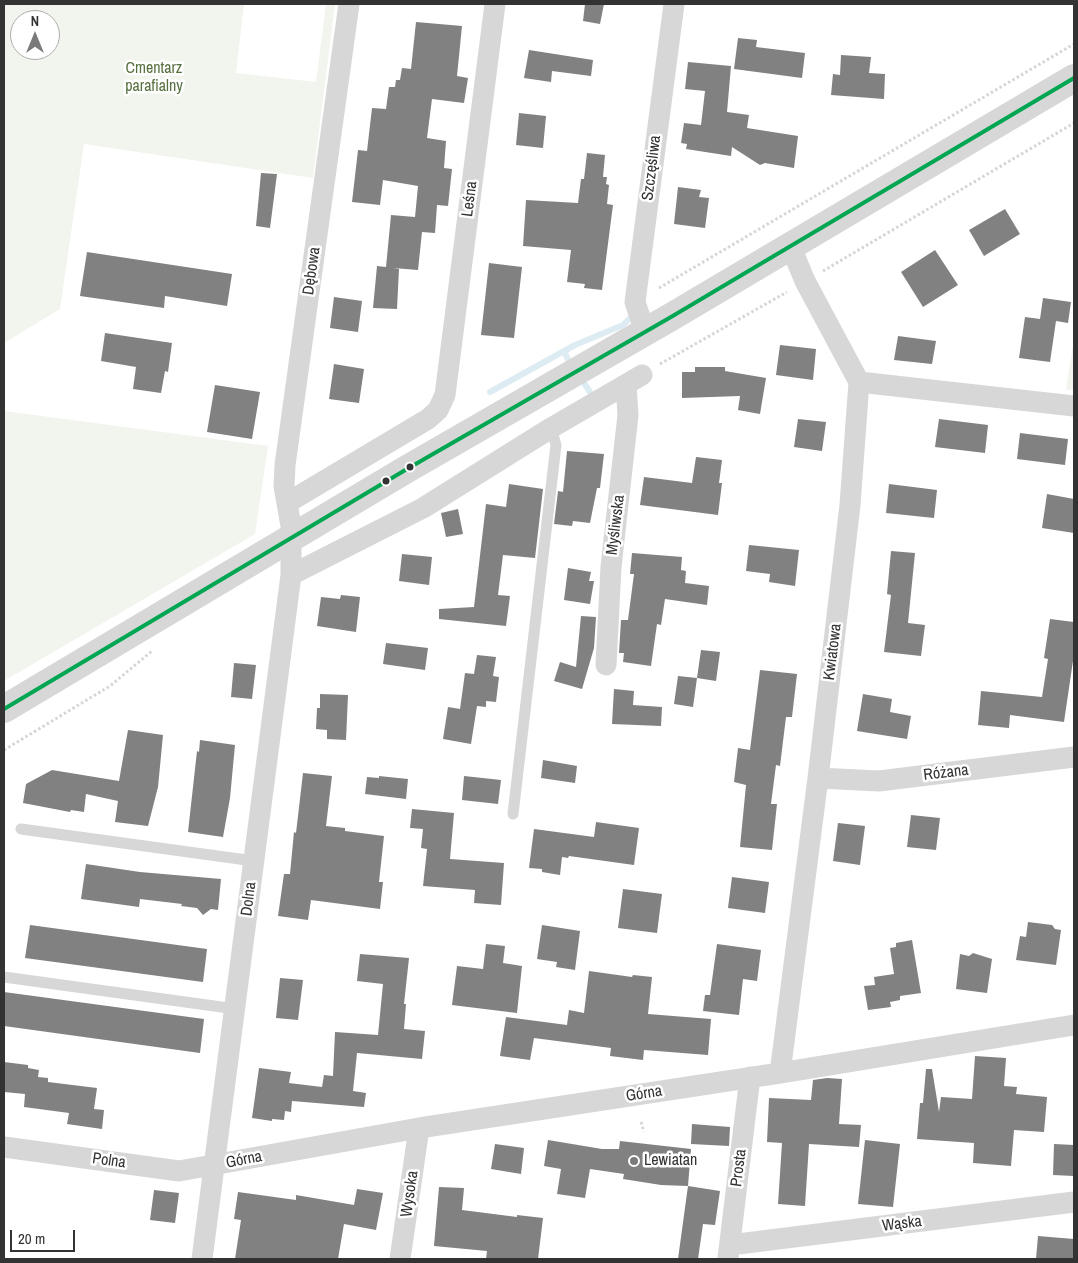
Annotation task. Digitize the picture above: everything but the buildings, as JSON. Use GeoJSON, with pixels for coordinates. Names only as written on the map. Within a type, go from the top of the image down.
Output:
{"type":"FeatureCollection","features":[{"type":"Feature","properties":{"kind":"street","name":"Dębowa"},"geometry":{"type":"LineString","coordinates":[[291,538],[288,503],[284,486],[285,465],[348,4]]}},
{"type":"Feature","properties":{"kind":"street","name":"Leśna"},"geometry":{"type":"LineString","coordinates":[[288,503],[428,419],[438,410],[444,395],[495,4]]}},
{"type":"Feature","properties":{"kind":"street","name":"Szczęśliwa"},"geometry":{"type":"LineString","coordinates":[[644,332],[635,302],[674,4]]}},
{"type":"Feature","properties":{"kind":"street"},"geometry":{"type":"LineString","coordinates":[[4,709],[407,468],[644,332],[1074,78]]}},
{"type":"Feature","properties":{"kind":"street"},"geometry":{"type":"LineString","coordinates":[[790,246],[806,281],[859,382],[1074,406]]}},
{"type":"Feature","properties":{"kind":"street","name":"Myśliwska"},"geometry":{"type":"LineString","coordinates":[[551,428],[634,380],[628,415],[611,567],[606,665]]}},
{"type":"Feature","properties":{"kind":"street","name":"Kwiatowa"},"geometry":{"type":"LineString","coordinates":[[780,1073],[818,778],[850,505],[859,382]]}},
{"type":"Feature","properties":{"kind":"street"},"geometry":{"type":"LineString","coordinates":[[291,575],[423,508],[551,428]]}},
{"type":"Feature","properties":{"kind":"street","name":"Dolna"},"geometry":{"type":"LineString","coordinates":[[202,1259],[291,575],[291,538]]}},
{"type":"Feature","properties":{"kind":"street","name":"Różana"},"geometry":{"type":"LineString","coordinates":[[818,778],[879,781],[1074,757]]}},
{"type":"Feature","properties":{"kind":"street","name":"Górna"},"geometry":{"type":"LineString","coordinates":[[214,1166],[419,1128],[780,1073],[1074,1025]]}},
{"type":"Feature","properties":{"kind":"street","name":"Prosta"},"geometry":{"type":"LineString","coordinates":[[729,1252],[750,1077]]}},
{"type":"Feature","properties":{"kind":"street","name":"Wysoka"},"geometry":{"type":"LineString","coordinates":[[400,1259],[419,1128]]}},
{"type":"Feature","properties":{"kind":"street","name":"Polna"},"geometry":{"type":"LineString","coordinates":[[4,1147],[179,1171],[214,1166]]}},
{"type":"Feature","properties":{"kind":"street","name":"Wąska"},"geometry":{"type":"LineString","coordinates":[[729,1252],[1074,1202]]}},
{"type":"Feature","properties":{"kind":"lane"},"geometry":{"type":"LineString","coordinates":[[513,814],[556,445],[551,428]]}},
{"type":"Feature","properties":{"kind":"lane"},"geometry":{"type":"LineString","coordinates":[[21,829],[254,862]]}},
{"type":"Feature","properties":{"kind":"lane"},"geometry":{"type":"LineString","coordinates":[[4,977],[236,1009]]}},
{"type":"Feature","properties":{"kind":"path"},"geometry":{"type":"LineString","coordinates":[[675,278],[1074,44]]}},
{"type":"Feature","properties":{"kind":"path"},"geometry":{"type":"LineString","coordinates":[[681,353],[1074,123]]}},
{"type":"Feature","properties":{"kind":"path"},"geometry":{"type":"LineString","coordinates":[[4,750],[110,686],[157,646]]}},
{"type":"Feature","properties":{"kind":"path"},"geometry":{"type":"LineString","coordinates":[[641,1122],[644,1132]]}},
{"type":"Feature","properties":{"kind":"green space","name":"Cmentarz parafialny"},"geometry":{"type":"Polygon","coordinates":[[[4,4],[244,4],[236,73],[316,82],[326,4],[335,4],[313,178],[84,144],[60,309],[4,343],[4,4]]]}},
{"type":"Feature","properties":{"kind":"green space"},"geometry":{"type":"Polygon","coordinates":[[[1074,338],[1074,390],[1066,390],[1074,338]]]}},
{"type":"Feature","properties":{"kind":"green space"},"geometry":{"type":"Polygon","coordinates":[[[4,411],[268,446],[255,534],[4,681],[4,411]]]}},
{"type":"Feature","properties":{"kind":"waterway"},"geometry":{"type":"LineString","coordinates":[[490,392],[575,345],[623,325],[629,319]]}},
{"type":"Feature","properties":{"kind":"waterway"},"geometry":{"type":"LineString","coordinates":[[564,351],[570,364]]}},
{"type":"Feature","properties":{"kind":"waterway"},"geometry":{"type":"LineString","coordinates":[[584,383],[590,392]]}},
{"type":"Feature","properties":{"kind":"transit line"},"geometry":{"type":"LineString","coordinates":[[4,709],[407,469],[671,317],[1074,78]]}},
{"type":"Feature","properties":{"kind":"place","name":"Lewiatan"},"geometry":{"type":"Point","coordinates":[634,1161]}}]}
